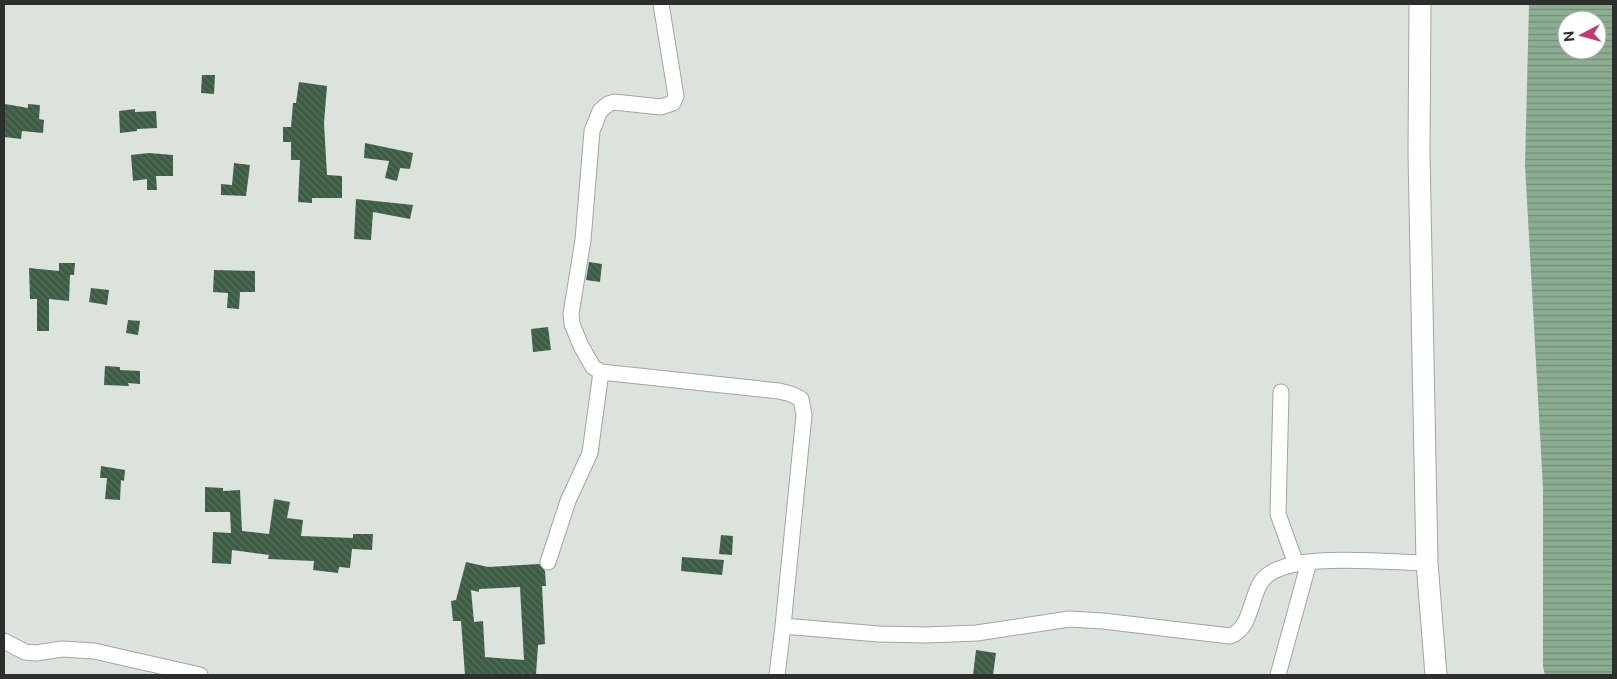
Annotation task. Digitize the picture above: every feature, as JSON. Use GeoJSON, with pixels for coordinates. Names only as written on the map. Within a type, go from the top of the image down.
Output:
{"type":"FeatureCollection","features":[{"type":"Feature","properties":{"kind":"main road"},"geometry":{"type":"LineString","coordinates":[[1420,4],[1419,153],[1428,562],[1436,675]]}},
{"type":"Feature","properties":{"kind":"street"},"geometry":{"type":"LineString","coordinates":[[661,4],[676,86],[673,103],[662,108],[614,102],[608,104],[600,111],[592,131],[583,240],[571,314],[572,324],[581,346],[594,367],[601,372],[779,391],[802,399],[804,415],[777,675]]}},
{"type":"Feature","properties":{"kind":"street"},"geometry":{"type":"LineString","coordinates":[[548,562],[568,500],[590,453],[601,372]]}},
{"type":"Feature","properties":{"kind":"street"},"geometry":{"type":"LineString","coordinates":[[1278,675],[1302,563],[1278,514],[1282,392]]}},
{"type":"Feature","properties":{"kind":"street"},"geometry":{"type":"LineString","coordinates":[[783,626],[879,634],[926,635],[978,633],[1035,626],[1057,620],[1076,620],[1103,621],[1230,636],[1234,635],[1246,623],[1254,596],[1265,576],[1276,569],[1302,563],[1353,560],[1428,562]]}},
{"type":"Feature","properties":{"kind":"street"},"geometry":{"type":"LineString","coordinates":[[4,641],[25,652],[36,653],[62,649],[94,651],[158,670],[200,675]]}},
{"type":"Feature","properties":{"kind":"shaded area"},"geometry":{"type":"Polygon","coordinates":[[[1529,4],[1613,4],[1613,675],[1545,675],[1543,666],[1543,488],[1525,165],[1529,4]]]}},
{"type":"Feature","properties":{"kind":"building"},"geometry":{"type":"Polygon","coordinates":[[[202,75],[215,75],[214,94],[201,93],[202,75]]]}},
{"type":"Feature","properties":{"kind":"building"},"geometry":{"type":"Polygon","coordinates":[[[299,82],[327,86],[324,123],[327,175],[342,176],[342,198],[312,198],[312,203],[298,202],[300,160],[291,160],[291,142],[283,142],[283,127],[291,127],[293,103],[296,103],[299,82]]]}},
{"type":"Feature","properties":{"kind":"building"},"geometry":{"type":"Polygon","coordinates":[[[5,104],[28,108],[28,104],[40,105],[39,119],[44,120],[43,133],[22,131],[21,139],[4,137],[5,104]]]}},
{"type":"Feature","properties":{"kind":"building"},"geometry":{"type":"Polygon","coordinates":[[[135,109],[135,112],[156,111],[157,128],[137,129],[137,131],[120,133],[119,111],[135,109]]]}},
{"type":"Feature","properties":{"kind":"building"},"geometry":{"type":"Polygon","coordinates":[[[365,143],[413,153],[410,169],[400,168],[397,181],[385,178],[389,161],[364,158],[365,143]]]}},
{"type":"Feature","properties":{"kind":"building"},"geometry":{"type":"Polygon","coordinates":[[[149,153],[173,155],[173,176],[156,176],[157,190],[147,190],[147,179],[133,181],[131,155],[149,153]]]}},
{"type":"Feature","properties":{"kind":"building"},"geometry":{"type":"Polygon","coordinates":[[[234,163],[250,165],[246,196],[221,195],[221,184],[232,185],[234,163]]]}},
{"type":"Feature","properties":{"kind":"building"},"geometry":{"type":"Polygon","coordinates":[[[356,199],[413,205],[410,219],[373,212],[371,240],[354,239],[356,199]]]}},
{"type":"Feature","properties":{"kind":"building"},"geometry":{"type":"Polygon","coordinates":[[[589,262],[602,264],[600,282],[586,280],[589,262]]]}},
{"type":"Feature","properties":{"kind":"building"},"geometry":{"type":"Polygon","coordinates":[[[59,263],[75,263],[74,275],[70,275],[69,301],[49,299],[49,331],[37,331],[37,299],[30,299],[29,268],[59,271],[59,263]]]}},
{"type":"Feature","properties":{"kind":"building"},"geometry":{"type":"Polygon","coordinates":[[[214,270],[255,271],[255,292],[240,292],[239,309],[227,308],[228,293],[213,292],[214,270]]]}},
{"type":"Feature","properties":{"kind":"building"},"geometry":{"type":"Polygon","coordinates":[[[91,288],[109,290],[107,305],[89,302],[91,288]]]}},
{"type":"Feature","properties":{"kind":"building"},"geometry":{"type":"Polygon","coordinates":[[[128,320],[140,321],[138,335],[126,333],[128,320]]]}},
{"type":"Feature","properties":{"kind":"building"},"geometry":{"type":"Polygon","coordinates":[[[548,327],[551,350],[533,352],[531,329],[548,327]]]}},
{"type":"Feature","properties":{"kind":"building"},"geometry":{"type":"Polygon","coordinates":[[[105,366],[120,367],[120,370],[140,371],[140,384],[128,383],[129,386],[104,385],[105,366]]]}},
{"type":"Feature","properties":{"kind":"building"},"geometry":{"type":"Polygon","coordinates":[[[101,466],[125,470],[124,481],[121,480],[120,500],[105,499],[107,478],[100,478],[101,466]]]}},
{"type":"Feature","properties":{"kind":"building"},"geometry":{"type":"Polygon","coordinates":[[[205,487],[223,488],[223,491],[240,490],[242,531],[269,534],[274,499],[290,502],[287,518],[303,520],[301,536],[353,538],[353,534],[373,534],[372,550],[352,549],[350,568],[339,567],[338,573],[313,570],[314,561],[268,559],[269,555],[232,550],[231,564],[212,563],[213,532],[231,533],[230,512],[205,512],[205,487]]]}},
{"type":"Feature","properties":{"kind":"building"},"geometry":{"type":"Polygon","coordinates":[[[721,535],[733,536],[732,555],[719,554],[721,535]]]}},
{"type":"Feature","properties":{"kind":"building"},"geometry":{"type":"Polygon","coordinates":[[[682,557],[724,560],[722,575],[681,571],[682,557]]]}},
{"type":"Feature","properties":{"kind":"building"},"geometry":{"type":"Polygon","coordinates":[[[466,562],[488,567],[539,564],[545,571],[546,586],[542,586],[545,644],[538,645],[536,675],[465,675],[461,621],[453,621],[451,601],[456,600],[466,562]],[[520,587],[479,589],[479,592],[471,590],[474,622],[483,621],[485,657],[524,660],[520,587]]]}},
{"type":"Feature","properties":{"kind":"building"},"geometry":{"type":"Polygon","coordinates":[[[976,650],[996,653],[993,675],[973,675],[976,650]]]}}]}
